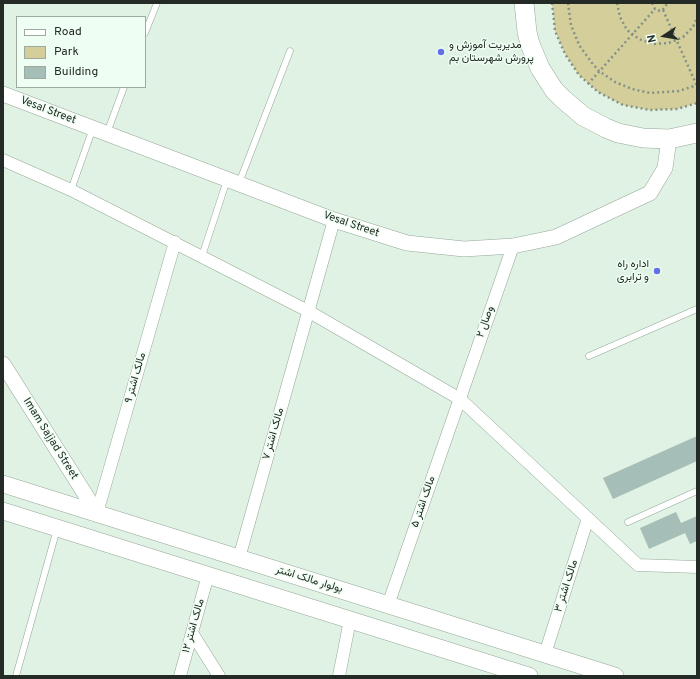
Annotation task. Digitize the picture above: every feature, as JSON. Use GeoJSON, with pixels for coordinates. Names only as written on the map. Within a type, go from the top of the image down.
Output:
{"type":"FeatureCollection","features":[{"type":"Feature","properties":{"kind":"main road"},"geometry":{"type":"LineString","coordinates":[[520,4],[526,32],[534,56],[547,79],[563,99],[583,116],[612,130],[630,136],[643,138],[682,136],[697,150]]}},
{"type":"Feature","properties":{"kind":"main road","name":"بولوار مالک اشتر"},"geometry":{"type":"LineString","coordinates":[[3,484],[615,676]]}},
{"type":"Feature","properties":{"kind":"main road"},"geometry":{"type":"LineString","coordinates":[[3,511],[350,620],[504,672],[529,676]]}},
{"type":"Feature","properties":{"kind":"main road"},"geometry":{"type":"LineString","coordinates":[[259,591],[267,567]]}},
{"type":"Feature","properties":{"kind":"street","name":"Vesal Street"},"geometry":{"type":"LineString","coordinates":[[3,94],[334,220],[407,243],[464,249],[513,246],[556,237],[650,193],[682,136]]}},
{"type":"Feature","properties":{"kind":"street"},"geometry":{"type":"LineString","coordinates":[[3,160],[70,190],[308,311],[460,398],[638,565],[697,567]]}},
{"type":"Feature","properties":{"kind":"street","name":"مالک اشتر ۷"},"geometry":{"type":"LineString","coordinates":[[239,558],[334,220]]}},
{"type":"Feature","properties":{"kind":"street","name":"مالک اشتر ۹"},"geometry":{"type":"LineString","coordinates":[[97,513],[174,242]]}},
{"type":"Feature","properties":{"kind":"street","name":"وصال ۲"},"geometry":{"type":"LineString","coordinates":[[460,398],[513,246]]}},
{"type":"Feature","properties":{"kind":"street","name":"Imam Sajjad Street"},"geometry":{"type":"LineString","coordinates":[[3,364],[97,513]]}},
{"type":"Feature","properties":{"kind":"street","name":"مالک اشتر ۵"},"geometry":{"type":"LineString","coordinates":[[388,605],[460,398]]}},
{"type":"Feature","properties":{"kind":"street","name":"مالک اشتر ۳"},"geometry":{"type":"LineString","coordinates":[[545,654],[588,518]]}},
{"type":"Feature","properties":{"kind":"street","name":"مالک اشتر ۱۲"},"geometry":{"type":"LineString","coordinates":[[180,676],[208,575]]}},
{"type":"Feature","properties":{"kind":"street"},"geometry":{"type":"LineString","coordinates":[[339,676],[350,620]]}},
{"type":"Feature","properties":{"kind":"street"},"geometry":{"type":"LineString","coordinates":[[192,633],[219,676]]}},
{"type":"Feature","properties":{"kind":"lane"},"geometry":{"type":"LineString","coordinates":[[146,30],[157,3]]}},
{"type":"Feature","properties":{"kind":"lane"},"geometry":{"type":"LineString","coordinates":[[202,256],[290,51]]}},
{"type":"Feature","properties":{"kind":"lane"},"geometry":{"type":"LineString","coordinates":[[70,190],[123,88]]}},
{"type":"Feature","properties":{"kind":"lane"},"geometry":{"type":"LineString","coordinates":[[589,356],[697,309]]}},
{"type":"Feature","properties":{"kind":"lane"},"geometry":{"type":"LineString","coordinates":[[628,522],[697,491]]}},
{"type":"Feature","properties":{"kind":"lane"},"geometry":{"type":"LineString","coordinates":[[16,676],[57,528]]}},
{"type":"Feature","properties":{"kind":"path"},"geometry":{"type":"LineString","coordinates":[[552,3],[553,19],[559,43],[571,65],[588,84],[610,99],[636,108],[664,111],[697,103]]}},
{"type":"Feature","properties":{"kind":"path"},"geometry":{"type":"LineString","coordinates":[[568,3],[571,25],[575,36],[585,55],[599,71],[623,86],[650,93],[674,92],[697,86],[663,10]]}},
{"type":"Feature","properties":{"kind":"path"},"geometry":{"type":"LineString","coordinates":[[617,3],[620,17],[627,30],[632,35],[646,43],[669,43],[676,41],[688,32],[697,18]]}},
{"type":"Feature","properties":{"kind":"path"},"geometry":{"type":"LineString","coordinates":[[652,3],[657,11],[663,10],[667,3]]}},
{"type":"Feature","properties":{"kind":"path"},"geometry":{"type":"LineString","coordinates":[[588,84],[655,9]]}},
{"type":"Feature","properties":{"kind":"green space"},"geometry":{"type":"Polygon","coordinates":[[[552,3],[697,3],[697,103],[677,109],[650,110],[623,105],[598,92],[579,75],[565,54],[555,31],[552,3]]]}},
{"type":"Feature","properties":{"kind":"building"},"geometry":{"type":"Polygon","coordinates":[[[697,436],[697,461],[613,499],[603,478],[697,436]]]}},
{"type":"Feature","properties":{"kind":"building"},"geometry":{"type":"Polygon","coordinates":[[[676,512],[681,523],[697,516],[697,541],[690,544],[685,533],[649,549],[640,528],[676,512]]]}},
{"type":"Feature","properties":{"kind":"place","name":"مدیریت آموزش و پرورش شهرستان بم"},"geometry":{"type":"Point","coordinates":[441,52]}},
{"type":"Feature","properties":{"kind":"place","name":"اداره راه و ترابری"},"geometry":{"type":"Point","coordinates":[657,271]}}]}
